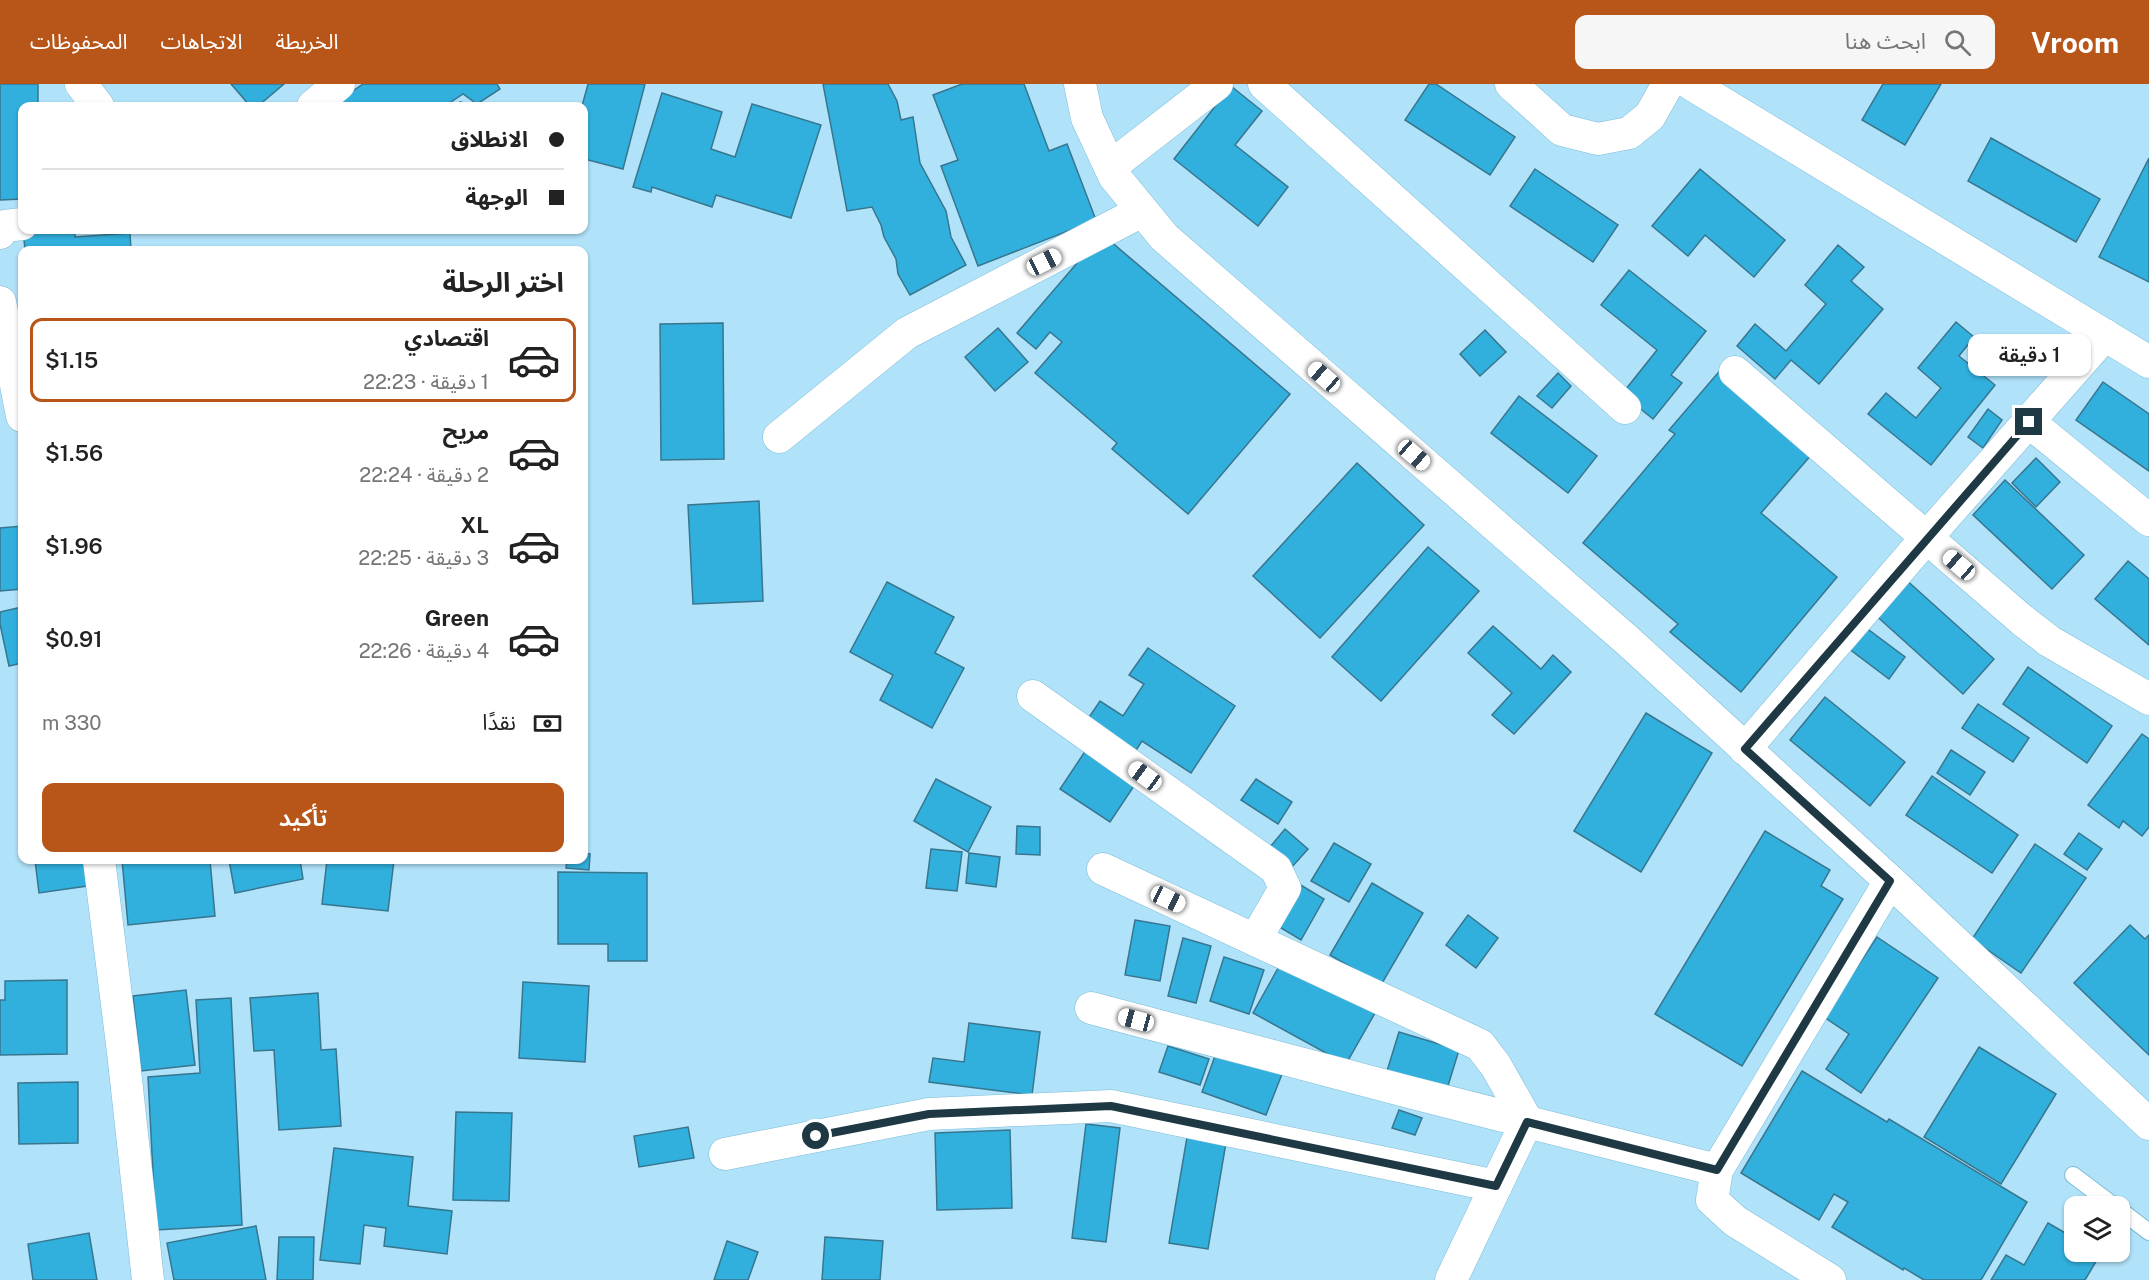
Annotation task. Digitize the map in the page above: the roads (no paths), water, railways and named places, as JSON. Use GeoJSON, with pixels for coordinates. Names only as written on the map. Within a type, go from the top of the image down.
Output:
{"type":"FeatureCollection","features":[{"type":"Feature","properties":{"kind":"street"},"geometry":{"type":"LineString","coordinates":[[81,84],[95,102]]}},
{"type":"Feature","properties":{"kind":"street"},"geometry":{"type":"LineString","coordinates":[[318,102],[339,84]]}},
{"type":"Feature","properties":{"kind":"street"},"geometry":{"type":"LineString","coordinates":[[1080,84],[1087,118],[1114,176],[1164,237],[1628,641],[1890,881],[2149,1124]]}},
{"type":"Feature","properties":{"kind":"street"},"geometry":{"type":"LineString","coordinates":[[1110,167],[1217,84]]}},
{"type":"Feature","properties":{"kind":"street"},"geometry":{"type":"LineString","coordinates":[[1264,84],[1625,408]]}},
{"type":"Feature","properties":{"kind":"street"},"geometry":{"type":"LineString","coordinates":[[1511,84],[1562,130],[1598,139],[1629,133],[1650,116],[1668,84]]}},
{"type":"Feature","properties":{"kind":"street"},"geometry":{"type":"LineString","coordinates":[[1691,84],[2149,362]]}},
{"type":"Feature","properties":{"kind":"street"},"geometry":{"type":"LineString","coordinates":[[779,437],[907,333],[1142,211]]}},
{"type":"Feature","properties":{"kind":"street"},"geometry":{"type":"LineString","coordinates":[[0,233],[5,226],[18,224]]}},
{"type":"Feature","properties":{"kind":"street"},"geometry":{"type":"LineString","coordinates":[[0,302],[18,395]]}},
{"type":"Feature","properties":{"kind":"street"},"geometry":{"type":"LineString","coordinates":[[1745,749],[2105,335]]}},
{"type":"Feature","properties":{"kind":"street"},"geometry":{"type":"LineString","coordinates":[[1735,372],[2022,620],[2049,641],[2149,699]]}},
{"type":"Feature","properties":{"kind":"street"},"geometry":{"type":"LineString","coordinates":[[2029,422],[2149,520]]}},
{"type":"Feature","properties":{"kind":"street"},"geometry":{"type":"LineString","coordinates":[[1033,696],[1275,869],[1285,888],[1255,940]]}},
{"type":"Feature","properties":{"kind":"street"},"geometry":{"type":"LineString","coordinates":[[100,864],[148,1280]]}},
{"type":"Feature","properties":{"kind":"street"},"geometry":{"type":"LineString","coordinates":[[1103,868],[1480,1045],[1496,1066],[1527,1122]]}},
{"type":"Feature","properties":{"kind":"street"},"geometry":{"type":"LineString","coordinates":[[1830,1280],[1735,1221],[1712,1200],[1717,1170],[1890,881]]}},
{"type":"Feature","properties":{"kind":"street"},"geometry":{"type":"LineString","coordinates":[[1091,1008],[1717,1170]]}},
{"type":"Feature","properties":{"kind":"street"},"geometry":{"type":"LineString","coordinates":[[725,1154],[929,1114],[1111,1106],[1496,1186]]}},
{"type":"Feature","properties":{"kind":"street"},"geometry":{"type":"LineString","coordinates":[[1451,1280],[1527,1122]]}},
{"type":"Feature","properties":{"kind":"lane"},"geometry":{"type":"LineString","coordinates":[[2073,1175],[2101,1196]]}},
{"type":"Feature","properties":{"kind":"lane"},"geometry":{"type":"LineString","coordinates":[[2130,1218],[2149,1232]]}}]}
